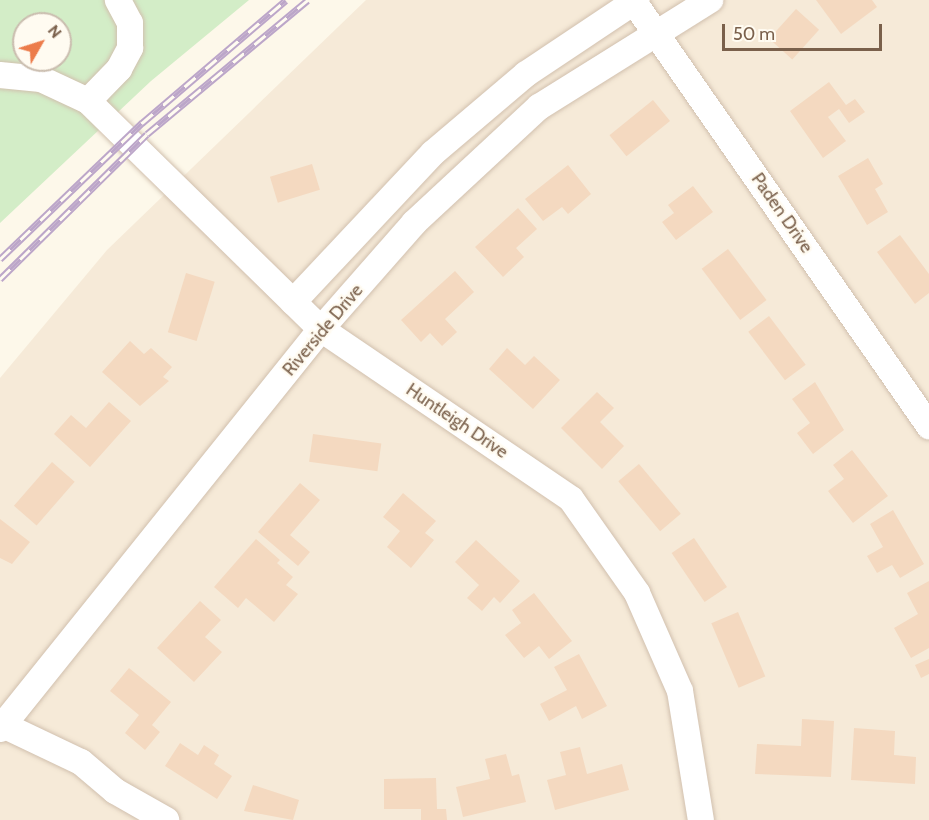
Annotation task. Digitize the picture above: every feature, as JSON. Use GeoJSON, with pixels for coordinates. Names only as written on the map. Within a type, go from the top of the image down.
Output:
{"type":"FeatureCollection","features":[{"type":"Feature","properties":{"kind":"street"},"geometry":{"type":"LineString","coordinates":[[88,101],[119,69],[130,48],[130,23],[118,0]]}},
{"type":"Feature","properties":{"kind":"street","name":"Riverside Drive"},"geometry":{"type":"LineString","coordinates":[[2,727],[321,330],[480,156],[539,107],[710,0]]}},
{"type":"Feature","properties":{"kind":"street"},"geometry":{"type":"LineString","coordinates":[[293,302],[433,153],[526,74],[635,1]]}},
{"type":"Feature","properties":{"kind":"street","name":"Paden Drive"},"geometry":{"type":"LineString","coordinates":[[635,1],[929,426]]}},
{"type":"Feature","properties":{"kind":"street","name":"Huntleigh Drive"},"geometry":{"type":"LineString","coordinates":[[0,75],[41,79],[88,101],[321,330],[571,499],[637,593],[680,691],[701,820]]}},
{"type":"Feature","properties":{"kind":"street"},"geometry":{"type":"LineString","coordinates":[[2,727],[81,762],[115,791],[166,820]]}},
{"type":"Feature","properties":{"kind":"shaded area"},"geometry":{"type":"Polygon","coordinates":[[[366,0],[929,0],[929,820],[0,820],[0,378],[107,250],[366,0]]]}},
{"type":"Feature","properties":{"kind":"green space"},"geometry":{"type":"Polygon","coordinates":[[[0,0],[249,0],[151,81],[0,223],[0,0]]]}},
{"type":"Feature","properties":{"kind":"building"},"geometry":{"type":"Polygon","coordinates":[[[816,0],[872,0],[877,7],[841,34],[816,0]]]}},
{"type":"Feature","properties":{"kind":"building"},"geometry":{"type":"Polygon","coordinates":[[[796,9],[819,30],[792,59],[769,39],[796,9]]]}},
{"type":"Feature","properties":{"kind":"building"},"geometry":{"type":"Polygon","coordinates":[[[829,82],[846,105],[855,99],[865,112],[849,123],[839,109],[828,117],[846,141],[823,158],[790,111],[829,82]]]}},
{"type":"Feature","properties":{"kind":"building"},"geometry":{"type":"Polygon","coordinates":[[[653,100],[670,121],[626,156],[609,135],[653,100]]]}},
{"type":"Feature","properties":{"kind":"building"},"geometry":{"type":"Polygon","coordinates":[[[868,158],[883,184],[875,189],[888,212],[867,225],[838,176],[868,158]]]}},
{"type":"Feature","properties":{"kind":"building"},"geometry":{"type":"Polygon","coordinates":[[[312,164],[320,190],[278,203],[270,177],[312,164]]]}},
{"type":"Feature","properties":{"kind":"building"},"geometry":{"type":"Polygon","coordinates":[[[568,165],[591,194],[568,214],[562,207],[543,221],[525,199],[568,165]]]}},
{"type":"Feature","properties":{"kind":"building"},"geometry":{"type":"Polygon","coordinates":[[[693,186],[713,212],[676,240],[662,222],[674,213],[668,205],[693,186]]]}},
{"type":"Feature","properties":{"kind":"building"},"geometry":{"type":"Polygon","coordinates":[[[518,208],[537,229],[516,248],[524,257],[503,277],[475,247],[518,208]]]}},
{"type":"Feature","properties":{"kind":"building"},"geometry":{"type":"Polygon","coordinates":[[[900,235],[929,274],[929,293],[915,304],[877,252],[900,235]]]}},
{"type":"Feature","properties":{"kind":"building"},"geometry":{"type":"Polygon","coordinates":[[[728,249],[767,300],[740,320],[702,269],[728,249]]]}},
{"type":"Feature","properties":{"kind":"building"},"geometry":{"type":"Polygon","coordinates":[[[455,271],[474,292],[445,319],[457,332],[442,346],[430,333],[421,342],[401,320],[455,271]]]}},
{"type":"Feature","properties":{"kind":"building"},"geometry":{"type":"Polygon","coordinates":[[[186,273],[215,282],[197,341],[168,332],[186,273]]]}},
{"type":"Feature","properties":{"kind":"building"},"geometry":{"type":"Polygon","coordinates":[[[769,316],[806,365],[785,380],[748,332],[769,316]]]}},
{"type":"Feature","properties":{"kind":"building"},"geometry":{"type":"Polygon","coordinates":[[[130,341],[144,354],[151,348],[172,367],[163,377],[169,381],[140,406],[102,372],[130,341]]]}},
{"type":"Feature","properties":{"kind":"building"},"geometry":{"type":"Polygon","coordinates":[[[507,348],[525,365],[534,356],[560,380],[533,409],[489,369],[507,348]]]}},
{"type":"Feature","properties":{"kind":"building"},"geometry":{"type":"Polygon","coordinates":[[[815,382],[844,430],[813,454],[797,433],[810,423],[792,399],[815,382]]]}},
{"type":"Feature","properties":{"kind":"building"},"geometry":{"type":"Polygon","coordinates":[[[597,392],[614,408],[600,422],[624,446],[602,469],[561,428],[597,392]]]}},
{"type":"Feature","properties":{"kind":"building"},"geometry":{"type":"Polygon","coordinates":[[[109,402],[131,421],[90,467],[54,434],[71,415],[86,428],[109,402]]]}},
{"type":"Feature","properties":{"kind":"building"},"geometry":{"type":"Polygon","coordinates":[[[313,434],[381,444],[377,471],[309,462],[313,434]]]}},
{"type":"Feature","properties":{"kind":"building"},"geometry":{"type":"Polygon","coordinates":[[[852,450],[888,496],[853,523],[828,491],[844,479],[833,465],[852,450]]]}},
{"type":"Feature","properties":{"kind":"building"},"geometry":{"type":"Polygon","coordinates":[[[52,462],[75,482],[37,525],[14,506],[52,462]]]}},
{"type":"Feature","properties":{"kind":"building"},"geometry":{"type":"Polygon","coordinates":[[[639,464],[681,514],[660,531],[618,481],[639,464]]]}},
{"type":"Feature","properties":{"kind":"building"},"geometry":{"type":"Polygon","coordinates":[[[300,483],[320,500],[290,535],[310,552],[298,566],[258,532],[300,483]]]}},
{"type":"Feature","properties":{"kind":"building"},"geometry":{"type":"Polygon","coordinates":[[[403,493],[436,521],[425,533],[434,540],[411,568],[387,547],[400,531],[383,517],[403,493]]]}},
{"type":"Feature","properties":{"kind":"building"},"geometry":{"type":"Polygon","coordinates":[[[893,510],[924,564],[900,578],[892,565],[877,573],[867,556],[883,547],[870,524],[893,510]]]}},
{"type":"Feature","properties":{"kind":"building"},"geometry":{"type":"Polygon","coordinates":[[[0,519],[30,542],[12,564],[0,558],[0,519]]]}},
{"type":"Feature","properties":{"kind":"building"},"geometry":{"type":"Polygon","coordinates":[[[694,538],[727,587],[705,602],[672,553],[694,538]]]}},
{"type":"Feature","properties":{"kind":"building"},"geometry":{"type":"Polygon","coordinates":[[[256,539],[280,560],[277,563],[293,577],[286,585],[298,594],[274,622],[246,598],[238,608],[214,587],[256,539]]]}},
{"type":"Feature","properties":{"kind":"building"},"geometry":{"type":"Polygon","coordinates":[[[476,540],[520,581],[500,603],[494,597],[482,611],[467,598],[479,585],[455,562],[476,540]]]}},
{"type":"Feature","properties":{"kind":"building"},"geometry":{"type":"Polygon","coordinates":[[[929,581],[929,648],[911,658],[894,628],[918,614],[907,593],[929,581]]]}},
{"type":"Feature","properties":{"kind":"building"},"geometry":{"type":"Polygon","coordinates":[[[534,593],[572,641],[549,659],[539,646],[524,658],[505,635],[521,623],[512,610],[534,593]]]}},
{"type":"Feature","properties":{"kind":"building"},"geometry":{"type":"Polygon","coordinates":[[[200,601],[221,620],[205,637],[222,652],[194,682],[157,648],[200,601]]]}},
{"type":"Feature","properties":{"kind":"building"},"geometry":{"type":"Polygon","coordinates":[[[738,612],[765,676],[739,688],[711,623],[738,612]]]}},
{"type":"Feature","properties":{"kind":"building"},"geometry":{"type":"Polygon","coordinates":[[[579,654],[607,706],[582,719],[576,706],[549,721],[540,704],[567,690],[554,667],[579,654]]]}},
{"type":"Feature","properties":{"kind":"building"},"geometry":{"type":"Polygon","coordinates":[[[929,659],[929,674],[921,678],[915,665],[929,659]]]}},
{"type":"Feature","properties":{"kind":"building"},"geometry":{"type":"Polygon","coordinates":[[[129,668],[171,702],[152,725],[160,732],[145,750],[125,733],[139,715],[110,691],[129,668]]]}},
{"type":"Feature","properties":{"kind":"building"},"geometry":{"type":"Polygon","coordinates":[[[802,719],[834,721],[831,777],[755,774],[757,744],[801,746],[802,719]]]}},
{"type":"Feature","properties":{"kind":"building"},"geometry":{"type":"Polygon","coordinates":[[[854,728],[895,731],[894,755],[916,757],[915,784],[851,780],[854,728]]]}},
{"type":"Feature","properties":{"kind":"building"},"geometry":{"type":"Polygon","coordinates":[[[180,743],[198,755],[204,745],[219,755],[214,764],[232,776],[217,799],[165,766],[180,743]]]}},
{"type":"Feature","properties":{"kind":"building"},"geometry":{"type":"Polygon","coordinates":[[[580,747],[587,774],[622,764],[629,790],[555,810],[547,780],[566,775],[560,752],[580,747]]]}},
{"type":"Feature","properties":{"kind":"building"},"geometry":{"type":"Polygon","coordinates":[[[506,754],[512,776],[519,774],[526,802],[463,817],[456,787],[490,779],[485,759],[506,754]]]}},
{"type":"Feature","properties":{"kind":"building"},"geometry":{"type":"Polygon","coordinates":[[[436,778],[437,809],[446,809],[447,820],[421,820],[421,809],[384,809],[384,779],[436,778]]]}},
{"type":"Feature","properties":{"kind":"building"},"geometry":{"type":"Polygon","coordinates":[[[253,785],[299,800],[293,820],[244,811],[253,785]]]}},
{"type":"Feature","properties":{"kind":"railway"},"geometry":{"type":"LineString","coordinates":[[0,259],[142,123],[286,0]]}},
{"type":"Feature","properties":{"kind":"railway"},"geometry":{"type":"LineString","coordinates":[[0,279],[147,134],[308,0]]}}]}
